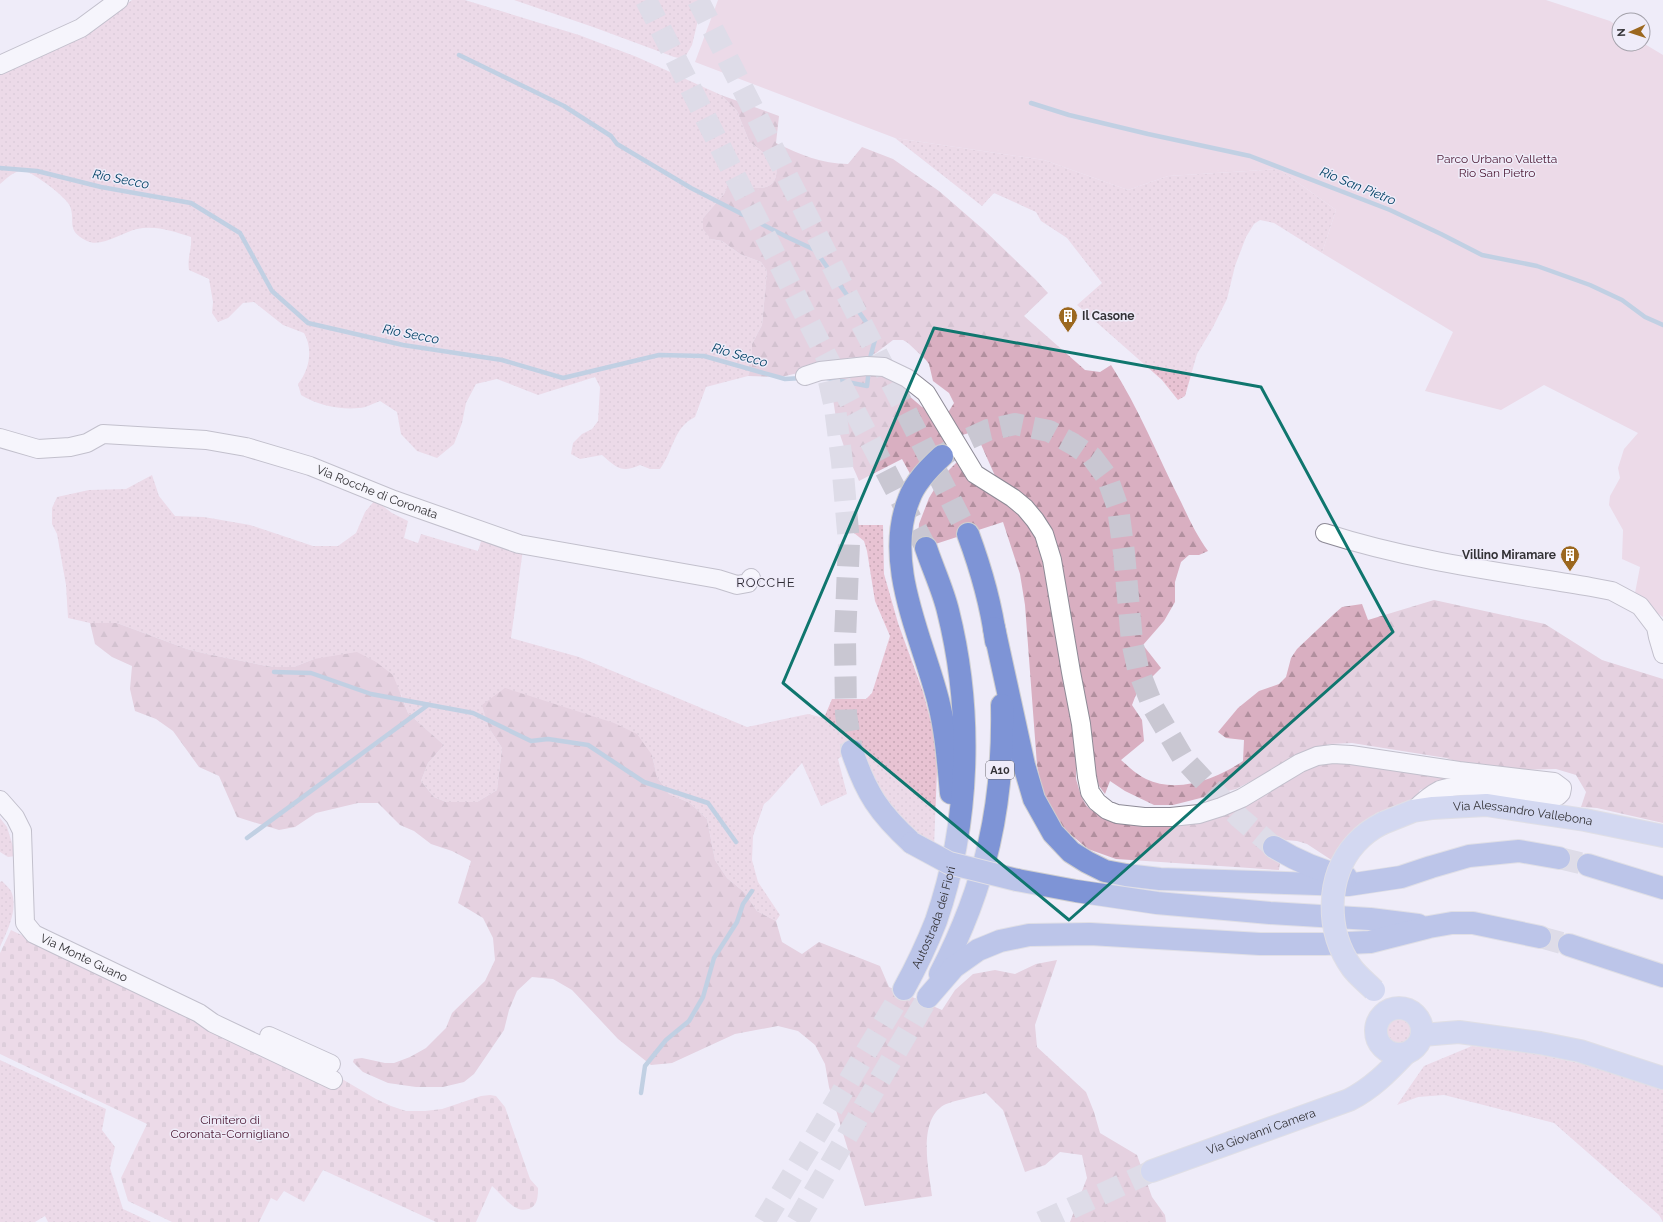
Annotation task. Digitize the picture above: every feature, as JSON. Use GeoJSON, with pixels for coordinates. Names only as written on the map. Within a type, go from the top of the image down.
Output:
{"type":"FeatureCollection","features":[{"type":"Feature","properties":{"kind":"highway"},"geometry":{"type":"LineString","coordinates":[[942,456],[928,469],[909,498],[901,521],[899,544],[905,587],[914,623],[938,700],[946,741],[955,843]]}},
{"type":"Feature","properties":{"kind":"highway","name":"A10"},"geometry":{"type":"LineString","coordinates":[[968,534],[983,577],[994,628],[1001,692],[1001,765],[997,808],[989,849],[979,886],[955,946],[928,997],[954,967],[978,950],[1000,941],[1029,935],[1090,934],[1260,944],[1325,944],[1370,942],[1429,927]]}},
{"type":"Feature","properties":{"kind":"highway"},"geometry":{"type":"LineString","coordinates":[[926,548],[948,610],[964,703],[965,740],[963,779],[955,843]]}},
{"type":"Feature","properties":{"kind":"highway"},"geometry":{"type":"LineString","coordinates":[[994,628],[1024,765],[1034,799],[1053,834],[1071,852],[1105,871],[1160,879],[1348,885],[1372,883],[1401,877],[1469,856],[1519,852],[1559,858]]}},
{"type":"Feature","properties":{"kind":"highway"},"geometry":{"type":"LineString","coordinates":[[852,751],[869,794],[886,818],[912,843],[949,863],[1016,880],[1157,903],[1270,914],[1370,919],[1429,927],[1452,923],[1473,923],[1540,937]]}},
{"type":"Feature","properties":{"kind":"highway","name":"Autostrada dei Fiori"},"geometry":{"type":"LineString","coordinates":[[904,989],[916,966],[935,922],[948,881],[955,843]]}},
{"type":"Feature","properties":{"kind":"highway"},"geometry":{"type":"LineString","coordinates":[[1274,847],[1300,862],[1315,868],[1333,874],[1372,883]]}},
{"type":"Feature","properties":{"kind":"highway"},"geometry":{"type":"LineString","coordinates":[[1588,865],[1663,888]]}},
{"type":"Feature","properties":{"kind":"highway"},"geometry":{"type":"LineString","coordinates":[[1569,945],[1663,976]]}},
{"type":"Feature","properties":{"kind":"main road","name":"Via Alessandro Vallebona"},"geometry":{"type":"LineString","coordinates":[[1384,1013],[1380,998],[1353,968],[1343,952],[1336,933],[1332,906],[1333,893],[1338,873],[1346,857],[1356,843],[1370,831],[1383,823],[1413,811],[1452,806],[1486,805],[1585,820],[1663,836]]}},
{"type":"Feature","properties":{"kind":"main road"},"geometry":{"type":"LineString","coordinates":[[1396,1009],[1404,1009],[1417,1017],[1420,1023],[1422,1035],[1417,1045],[1410,1052],[1395,1052],[1380,1044],[1376,1030],[1379,1020],[1384,1013],[1396,1009]]}},
{"type":"Feature","properties":{"kind":"main road"},"geometry":{"type":"LineString","coordinates":[[1422,1035],[1459,1032],[1540,1043],[1580,1051],[1663,1078]]}},
{"type":"Feature","properties":{"kind":"main road","name":"Via Giovanni Camera"},"geometry":{"type":"LineString","coordinates":[[1152,1171],[1349,1100],[1361,1094],[1368,1088],[1381,1062],[1395,1052]]}},
{"type":"Feature","properties":{"kind":"street"},"geometry":{"type":"LineString","coordinates":[[0,65],[81,28],[119,0]]}},
{"type":"Feature","properties":{"kind":"street"},"geometry":{"type":"LineString","coordinates":[[805,376],[820,371],[867,366],[884,367],[907,378],[926,393],[975,474],[1013,498],[1026,508],[1035,520],[1044,534],[1052,560],[1081,724],[1086,777],[1090,792],[1097,802],[1106,810],[1117,814],[1144,817],[1171,817],[1199,814],[1242,798],[1300,763],[1317,756],[1333,754],[1554,782],[1562,788],[1561,793],[1558,796],[1551,797],[1475,786],[1455,786],[1441,790],[1429,797],[1413,811]]}},
{"type":"Feature","properties":{"kind":"street","name":"Via Rocche di Coronata"},"geometry":{"type":"LineString","coordinates":[[0,438],[38,449],[70,447],[87,443],[103,434],[206,440],[246,447],[310,466],[394,500],[519,544],[718,579],[737,585],[748,583],[750,578]]}},
{"type":"Feature","properties":{"kind":"street"},"geometry":{"type":"LineString","coordinates":[[1325,533],[1353,542],[1421,559],[1612,591],[1640,606],[1656,627],[1663,654]]}},
{"type":"Feature","properties":{"kind":"street","name":"Via Monte Guano"},"geometry":{"type":"LineString","coordinates":[[0,800],[15,817],[22,831],[26,923],[34,934],[199,1013],[213,1023],[332,1072]]}},
{"type":"Feature","properties":{"kind":"highlighted area"},"geometry":{"type":"Polygon","coordinates":[[[934,328],[1261,387],[1393,632],[1069,920],[783,683],[934,328]]]}},
{"type":"Feature","properties":{"kind":"green space"},"geometry":{"type":"Polygon","coordinates":[[[132,0],[465,0],[579,35],[637,57],[721,95],[737,111],[749,141],[776,163],[776,174],[774,181],[769,186],[754,188],[728,184],[724,194],[703,218],[711,239],[722,241],[740,254],[761,262],[767,271],[762,325],[752,344],[752,365],[748,376],[706,387],[695,417],[682,427],[660,469],[650,469],[640,465],[633,468],[623,469],[615,466],[602,455],[580,459],[571,454],[573,443],[582,434],[592,429],[598,421],[600,387],[595,377],[538,395],[497,379],[476,384],[466,403],[462,423],[454,444],[437,458],[417,451],[401,434],[397,412],[380,401],[362,408],[344,408],[329,406],[307,399],[301,395],[298,384],[305,372],[309,359],[309,346],[304,333],[283,325],[254,302],[243,303],[228,318],[218,322],[212,313],[213,302],[209,279],[189,270],[191,237],[164,229],[144,228],[131,231],[112,239],[93,243],[80,237],[76,233],[72,225],[72,212],[70,206],[56,191],[41,180],[28,172],[20,171],[11,175],[0,184],[0,72],[55,50],[96,28],[132,0]]]}},
{"type":"Feature","properties":{"kind":"green space"},"geometry":{"type":"Polygon","coordinates":[[[514,0],[703,0],[692,45],[684,59],[674,57],[514,0]]]}},
{"type":"Feature","properties":{"kind":"green space","name":"Parco Urbano Valletta Rio San Pietro"},"geometry":{"type":"Polygon","coordinates":[[[718,0],[1546,0],[1610,21],[1611,52],[1651,52],[1651,48],[1663,55],[1663,617],[1634,598],[1640,567],[1622,559],[1623,530],[1609,505],[1610,496],[1620,478],[1618,468],[1624,449],[1638,433],[1544,385],[1501,410],[1425,391],[1453,332],[1322,253],[1336,210],[1279,169],[1168,176],[1128,190],[1044,160],[895,138],[695,62],[718,0]]]}},
{"type":"Feature","properties":{"kind":"green space"},"geometry":{"type":"Polygon","coordinates":[[[721,95],[779,116],[776,143],[793,151],[811,158],[838,164],[848,164],[862,147],[893,159],[939,191],[984,230],[1048,293],[1024,316],[1085,370],[1100,372],[1111,365],[1121,381],[1131,398],[1190,521],[1208,551],[1199,555],[1189,555],[1181,562],[1175,582],[1175,602],[1164,621],[1143,645],[1161,668],[1137,692],[1132,705],[1142,720],[1144,741],[1121,760],[1136,773],[1146,779],[1158,783],[1183,785],[1209,779],[1233,768],[1243,761],[1244,740],[1226,738],[1218,732],[1238,708],[1259,691],[1279,684],[1286,677],[1291,658],[1297,649],[1342,607],[1362,604],[1368,620],[1434,600],[1545,624],[1602,660],[1663,679],[1663,823],[1597,808],[1581,807],[1586,792],[1576,775],[1556,769],[1514,770],[1494,773],[1446,758],[1352,743],[1330,744],[1307,750],[1275,769],[1236,789],[1173,805],[1154,805],[1125,791],[1110,781],[1105,794],[1099,786],[1091,761],[1076,732],[1076,779],[1081,796],[1086,805],[1091,810],[1103,816],[1152,823],[1321,762],[1371,764],[1403,769],[1452,780],[1420,790],[1415,801],[1333,861],[1307,844],[1297,841],[1274,839],[1269,854],[1280,863],[1279,870],[1116,859],[1088,849],[1064,829],[1043,795],[1037,765],[1025,605],[1020,574],[1003,522],[917,550],[919,524],[929,498],[941,478],[957,462],[996,478],[975,431],[960,436],[952,441],[934,457],[914,481],[902,459],[859,481],[841,438],[828,377],[881,372],[922,407],[940,411],[949,411],[954,403],[949,393],[933,381],[929,364],[908,343],[903,340],[893,340],[876,353],[867,357],[781,377],[748,376],[752,365],[752,344],[762,325],[767,271],[761,262],[740,254],[722,241],[711,239],[703,229],[703,218],[724,194],[728,184],[754,188],[769,186],[774,181],[776,174],[776,163],[749,141],[737,111],[721,95]]]}},
{"type":"Feature","properties":{"kind":"green space"},"geometry":{"type":"Polygon","coordinates":[[[895,138],[1044,160],[1128,190],[1168,176],[1279,169],[1336,210],[1322,253],[1274,223],[1260,220],[1254,224],[1246,237],[1235,266],[1227,299],[1197,354],[1185,396],[1178,400],[1162,380],[1077,305],[1102,283],[1067,238],[1041,221],[1036,212],[994,193],[982,206],[895,138]]]}},
{"type":"Feature","properties":{"kind":"green space"},"geometry":{"type":"Polygon","coordinates":[[[152,475],[159,496],[175,516],[204,517],[250,525],[313,546],[338,546],[356,533],[365,512],[375,500],[392,513],[408,521],[404,538],[418,543],[421,534],[478,551],[482,538],[523,549],[511,638],[579,657],[747,727],[808,714],[824,718],[832,699],[866,699],[872,693],[890,636],[875,601],[864,541],[854,533],[854,525],[883,525],[884,574],[898,623],[923,692],[933,730],[937,770],[934,848],[891,812],[857,745],[838,759],[847,794],[821,806],[802,763],[764,804],[753,836],[752,860],[758,882],[780,915],[776,921],[757,911],[744,892],[727,878],[715,860],[707,819],[690,803],[669,794],[657,777],[652,755],[489,728],[502,748],[497,790],[477,802],[446,802],[434,797],[421,781],[428,763],[444,745],[408,713],[401,694],[314,659],[294,667],[272,667],[187,649],[117,623],[90,623],[68,618],[66,585],[57,534],[52,524],[52,508],[57,497],[89,490],[126,489],[152,475]]]}},
{"type":"Feature","properties":{"kind":"green space"},"geometry":{"type":"Polygon","coordinates":[[[90,623],[117,623],[187,649],[272,667],[294,667],[314,659],[357,652],[376,662],[393,675],[408,713],[444,745],[428,763],[421,781],[434,797],[446,802],[477,802],[497,790],[502,748],[489,728],[482,705],[505,688],[614,723],[637,734],[652,755],[657,777],[669,794],[690,803],[707,819],[715,860],[727,878],[744,892],[757,911],[776,921],[782,942],[802,954],[819,942],[880,966],[889,987],[942,1010],[955,990],[973,974],[995,970],[1015,974],[1036,964],[1057,960],[1035,1025],[1037,1047],[1086,1092],[1100,1133],[1137,1155],[1152,1197],[1165,1215],[1166,1222],[1070,1222],[1087,1178],[1082,1155],[1060,1152],[1045,1165],[1025,1172],[1003,1110],[986,1093],[944,1105],[936,1112],[930,1122],[927,1160],[932,1196],[865,1206],[829,1087],[825,1064],[815,1045],[798,1031],[778,1026],[735,1034],[672,1063],[651,1065],[618,1039],[572,990],[553,979],[532,977],[517,991],[509,1010],[504,1030],[474,1074],[464,1082],[443,1087],[416,1087],[388,1083],[363,1072],[353,1062],[354,1059],[362,1058],[385,1063],[394,1063],[410,1057],[426,1048],[446,1028],[452,1013],[485,981],[495,960],[493,938],[483,918],[458,903],[471,861],[452,851],[431,844],[414,831],[400,825],[378,803],[358,803],[316,813],[295,827],[279,830],[237,817],[219,776],[199,767],[173,731],[156,719],[135,711],[130,689],[132,666],[112,657],[95,644],[90,623]]]}},
{"type":"Feature","properties":{"kind":"green space"},"geometry":{"type":"Polygon","coordinates":[[[0,818],[7,827],[16,856],[8,857],[0,852],[0,818]]]}},
{"type":"Feature","properties":{"kind":"green space"},"geometry":{"type":"Polygon","coordinates":[[[2,881],[11,891],[14,905],[11,920],[0,947],[0,882],[2,881]]]}},
{"type":"Feature","properties":{"kind":"green space","name":"Cimitero di Coronata-Cornigliano"},"geometry":{"type":"Polygon","coordinates":[[[11,930],[271,1056],[337,1076],[391,1106],[406,1111],[425,1111],[442,1109],[481,1096],[496,1096],[505,1107],[530,1179],[538,1188],[535,1204],[531,1208],[525,1210],[514,1207],[492,1186],[476,1222],[436,1222],[323,1170],[304,1202],[284,1191],[277,1201],[271,1198],[259,1222],[172,1222],[128,1201],[121,1178],[147,1124],[0,1054],[0,953],[11,930]]]}},
{"type":"Feature","properties":{"kind":"green space"},"geometry":{"type":"Polygon","coordinates":[[[1399,1019],[1407,1023],[1411,1031],[1407,1039],[1399,1043],[1391,1039],[1387,1031],[1391,1023],[1399,1019]]]}},
{"type":"Feature","properties":{"kind":"green space"},"geometry":{"type":"Polygon","coordinates":[[[1472,1046],[1521,1051],[1598,1067],[1663,1090],[1663,1222],[1659,1215],[1554,1123],[1444,1095],[1418,1097],[1397,1105],[1424,1066],[1472,1046]]]}},
{"type":"Feature","properties":{"kind":"green space"},"geometry":{"type":"Polygon","coordinates":[[[0,1060],[106,1109],[102,1130],[115,1147],[110,1168],[123,1209],[151,1222],[48,1222],[45,1216],[35,1222],[0,1222],[0,1060]]]}},
{"type":"Feature","properties":{"kind":"waterway"},"geometry":{"type":"LineString","coordinates":[[459,55],[564,106],[611,136],[617,144],[691,188],[815,250],[876,336],[869,362]]}},
{"type":"Feature","properties":{"kind":"waterway","name":"Rio San Pietro"},"geometry":{"type":"LineString","coordinates":[[1031,103],[1069,115],[1250,156],[1390,210],[1482,255],[1537,266],[1590,285],[1622,300],[1645,317],[1663,325]]}},
{"type":"Feature","properties":{"kind":"waterway","name":"Rio Secco"},"geometry":{"type":"LineString","coordinates":[[0,168],[37,171],[101,187],[191,203],[240,233],[272,291],[308,323],[403,345],[502,360],[563,378],[659,355],[704,356],[785,379],[802,378]]}},
{"type":"Feature","properties":{"kind":"waterway","name":"Rio Secco"},"geometry":{"type":"LineString","coordinates":[[827,378],[867,386],[869,369]]}},
{"type":"Feature","properties":{"kind":"waterway"},"geometry":{"type":"LineString","coordinates":[[274,672],[311,673],[371,694],[473,713],[531,741],[548,739],[588,745],[644,782],[708,803],[736,842]]}},
{"type":"Feature","properties":{"kind":"waterway"},"geometry":{"type":"LineString","coordinates":[[247,838],[428,705]]}},
{"type":"Feature","properties":{"kind":"waterway"},"geometry":{"type":"LineString","coordinates":[[641,1093],[645,1066],[666,1040],[689,1021],[703,997],[714,958],[737,922],[743,904],[752,891]]}},
{"type":"Feature","properties":{"kind":"tunnel"},"geometry":{"type":"LineString","coordinates":[[646,0],[823,350],[926,548]]}},
{"type":"Feature","properties":{"kind":"tunnel"},"geometry":{"type":"LineString","coordinates":[[698,0],[968,534]]}},
{"type":"Feature","properties":{"kind":"tunnel"},"geometry":{"type":"LineString","coordinates":[[829,381],[835,408],[842,462],[849,543],[845,639],[846,714],[852,751]]}},
{"type":"Feature","properties":{"kind":"tunnel"},"geometry":{"type":"LineString","coordinates":[[942,456],[966,440],[988,430],[1015,424],[1049,431],[1073,444],[1092,457],[1107,477],[1118,508],[1124,553],[1132,641],[1138,669],[1153,707],[1183,758],[1240,818],[1274,847]]}},
{"type":"Feature","properties":{"kind":"tunnel"},"geometry":{"type":"LineString","coordinates":[[1559,858],[1588,865]]}},
{"type":"Feature","properties":{"kind":"tunnel"},"geometry":{"type":"LineString","coordinates":[[1540,937],[1569,945]]}},
{"type":"Feature","properties":{"kind":"tunnel"},"geometry":{"type":"LineString","coordinates":[[764,1222],[904,989]]}},
{"type":"Feature","properties":{"kind":"tunnel"},"geometry":{"type":"LineString","coordinates":[[797,1222],[928,997]]}},
{"type":"Feature","properties":{"kind":"tunnel"},"geometry":{"type":"LineString","coordinates":[[1041,1222],[1152,1171]]}},
{"type":"Feature","properties":{"kind":"place","name":"Il Casone"},"geometry":{"type":"Point","coordinates":[1068,333]}},
{"type":"Feature","properties":{"kind":"place","name":"Villino Miramare"},"geometry":{"type":"Point","coordinates":[1570,572]}},
{"type":"Feature","properties":{"kind":"district","name":"ROCCHE"},"geometry":{"type":"Point","coordinates":[766,582]}}]}
